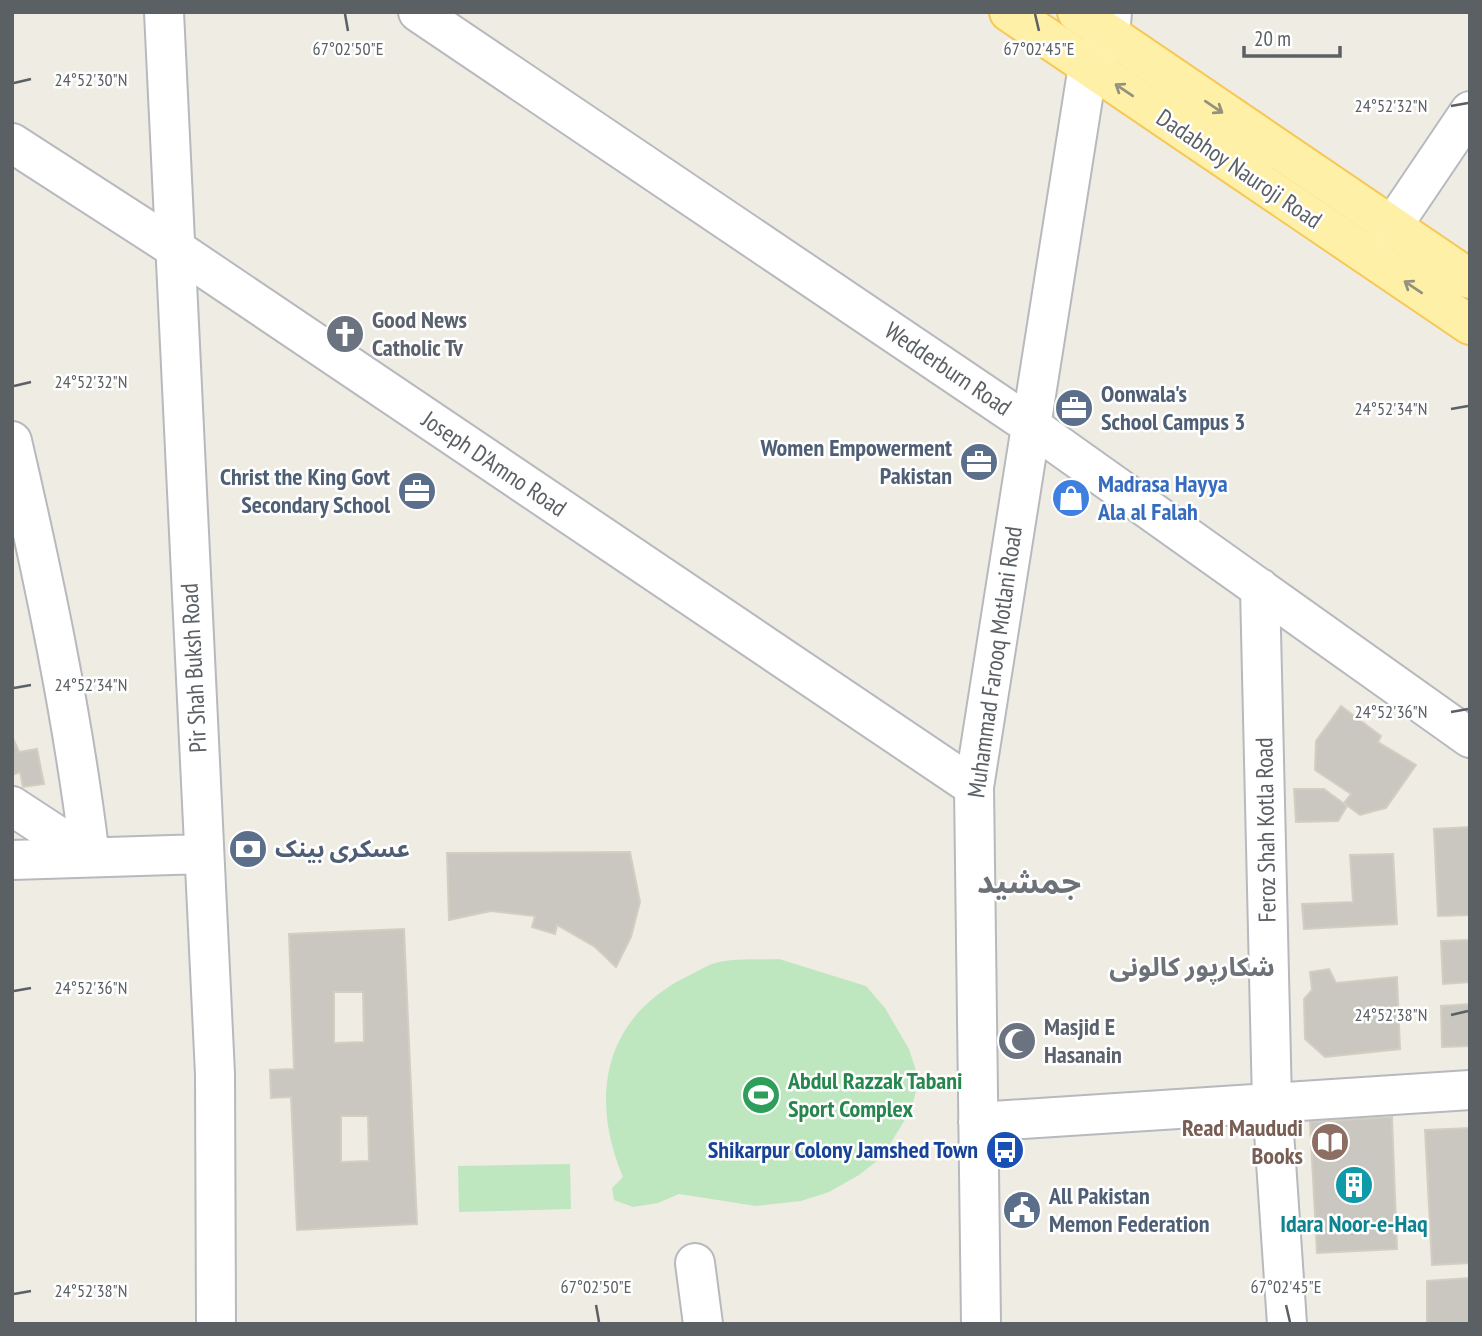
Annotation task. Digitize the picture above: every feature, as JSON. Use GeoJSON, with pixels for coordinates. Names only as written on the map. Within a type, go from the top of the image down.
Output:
{"type":"FeatureCollection","features":[{"type":"Feature","properties":{"kind":"main road","name":"Dadabhoy Nauroji Road"},"geometry":{"type":"LineString","coordinates":[[1009,12],[1470,325]]}},
{"type":"Feature","properties":{"kind":"main road"},"geometry":{"type":"LineString","coordinates":[[1077,12],[1111,24],[1391,228],[1470,279]]}},
{"type":"Feature","properties":{"kind":"street","name":"Pir Shah Buksh Road"},"geometry":{"type":"LineString","coordinates":[[164,12],[173,247],[215,1074],[216,1324]]}},
{"type":"Feature","properties":{"kind":"street","name":"Wedderburn Road"},"geometry":{"type":"LineString","coordinates":[[418,12],[1030,425],[1470,738]]}},
{"type":"Feature","properties":{"kind":"street","name":"Muhammad Farooq Motlani Road"},"geometry":{"type":"LineString","coordinates":[[981,1324],[974,787],[1088,66],[1111,24]]}},
{"type":"Feature","properties":{"kind":"street"},"geometry":{"type":"LineString","coordinates":[[1391,228],[1470,111]]}},
{"type":"Feature","properties":{"kind":"street","name":"Joseph D'Amno Road"},"geometry":{"type":"LineString","coordinates":[[12,143],[173,247],[974,787]]}},
{"type":"Feature","properties":{"kind":"street"},"geometry":{"type":"LineString","coordinates":[[12,441],[24,534],[80,777],[90,857]]}},
{"type":"Feature","properties":{"kind":"street","name":"Feroz Shah Kotla Road"},"geometry":{"type":"LineString","coordinates":[[1261,588],[1272,1103],[1287,1324]]}},
{"type":"Feature","properties":{"kind":"street"},"geometry":{"type":"LineString","coordinates":[[12,806],[90,857]]}},
{"type":"Feature","properties":{"kind":"street"},"geometry":{"type":"LineString","coordinates":[[12,860],[204,854]]}},
{"type":"Feature","properties":{"kind":"street"},"geometry":{"type":"LineString","coordinates":[[978,1122],[1470,1090]]}},
{"type":"Feature","properties":{"kind":"street"},"geometry":{"type":"LineString","coordinates":[[695,1264],[703,1324]]}},
{"type":"Feature","properties":{"kind":"green space","name":"Abdul Razzak Tabani Sport Complex"},"geometry":{"type":"Polygon","coordinates":[[[779,959],[866,986],[885,1008],[909,1049],[919,1080],[911,1110],[882,1157],[859,1175],[829,1192],[801,1201],[756,1206],[679,1194],[658,1203],[633,1207],[614,1200],[612,1188],[623,1177],[607,1118],[606,1089],[611,1062],[621,1037],[637,1014],[658,994],[704,968],[730,960],[779,959]]]}},
{"type":"Feature","properties":{"kind":"green space"},"geometry":{"type":"Polygon","coordinates":[[[570,1164],[571,1209],[459,1212],[458,1166],[570,1164]]]}},
{"type":"Feature","properties":{"kind":"building"},"geometry":{"type":"Polygon","coordinates":[[[1341,706],[1381,736],[1378,742],[1416,765],[1386,808],[1360,815],[1344,803],[1351,794],[1315,770],[1316,741],[1341,706]]]}},
{"type":"Feature","properties":{"kind":"building"},"geometry":{"type":"Polygon","coordinates":[[[12,736],[19,752],[37,749],[44,784],[23,787],[20,772],[12,775],[12,736]]]}},
{"type":"Feature","properties":{"kind":"building"},"geometry":{"type":"Polygon","coordinates":[[[1294,789],[1324,789],[1347,806],[1338,821],[1296,822],[1294,789]]]}},
{"type":"Feature","properties":{"kind":"building"},"geometry":{"type":"Polygon","coordinates":[[[1470,827],[1470,915],[1438,916],[1434,829],[1470,827]]]}},
{"type":"Feature","properties":{"kind":"building"},"geometry":{"type":"Polygon","coordinates":[[[630,852],[640,902],[631,937],[616,967],[595,947],[557,925],[555,934],[532,927],[535,916],[491,911],[449,920],[447,853],[630,852]]]}},
{"type":"Feature","properties":{"kind":"building"},"geometry":{"type":"Polygon","coordinates":[[[1393,854],[1397,924],[1304,929],[1302,904],[1353,902],[1350,855],[1393,854]]]}},
{"type":"Feature","properties":{"kind":"building"},"geometry":{"type":"Polygon","coordinates":[[[404,929],[417,1224],[297,1230],[291,1097],[271,1098],[270,1070],[294,1069],[289,934],[404,929]],[[334,992],[334,1043],[364,1042],[363,992],[334,992]],[[341,1116],[341,1162],[369,1161],[368,1116],[341,1116]]]}},
{"type":"Feature","properties":{"kind":"building"},"geometry":{"type":"Polygon","coordinates":[[[1470,940],[1470,982],[1443,984],[1441,941],[1470,940]]]}},
{"type":"Feature","properties":{"kind":"building"},"geometry":{"type":"Polygon","coordinates":[[[1329,969],[1336,983],[1397,977],[1400,1049],[1325,1057],[1305,1039],[1304,999],[1312,990],[1310,972],[1329,969]]]}},
{"type":"Feature","properties":{"kind":"building"},"geometry":{"type":"Polygon","coordinates":[[[1470,1004],[1470,1046],[1442,1047],[1441,1006],[1470,1004]]]}},
{"type":"Feature","properties":{"kind":"building","name":"Idara Noor-e-Haq"},"geometry":{"type":"Polygon","coordinates":[[[1392,1117],[1397,1249],[1317,1253],[1310,1122],[1392,1117]]]}},
{"type":"Feature","properties":{"kind":"building"},"geometry":{"type":"Polygon","coordinates":[[[1470,1128],[1470,1263],[1432,1265],[1425,1130],[1470,1128]]]}},
{"type":"Feature","properties":{"kind":"building"},"geometry":{"type":"Polygon","coordinates":[[[1470,1278],[1470,1324],[1427,1324],[1427,1281],[1470,1278]]]}},
{"type":"Feature","properties":{"kind":"place","name":"Good News Catholic Tv"},"geometry":{"type":"Point","coordinates":[345,334]}},
{"type":"Feature","properties":{"kind":"place","name":"Oonwala's School Campus 3"},"geometry":{"type":"Point","coordinates":[1074,408]}},
{"type":"Feature","properties":{"kind":"place","name":"Women Empowerment Pakistan"},"geometry":{"type":"Point","coordinates":[979,462]}},
{"type":"Feature","properties":{"kind":"place","name":"Christ the King Govt Secondary School"},"geometry":{"type":"Point","coordinates":[417,491]}},
{"type":"Feature","properties":{"kind":"place","name":"Madrasa Hayya Ala al Falah"},"geometry":{"type":"Point","coordinates":[1071,498]}},
{"type":"Feature","properties":{"kind":"place","name":"عسکری بینک"},"geometry":{"type":"Point","coordinates":[248,849]}},
{"type":"Feature","properties":{"kind":"place","name":"Masjid E Hasanain"},"geometry":{"type":"Point","coordinates":[1017,1041]}},
{"type":"Feature","properties":{"kind":"place","name":"Abdul Razzak Tabani Sport Complex"},"geometry":{"type":"Point","coordinates":[761,1095]}},
{"type":"Feature","properties":{"kind":"place","name":"Read Maududi Books"},"geometry":{"type":"Point","coordinates":[1330,1142]}},
{"type":"Feature","properties":{"kind":"place","name":"Shikarpur Colony Jamshed Town"},"geometry":{"type":"Point","coordinates":[1005,1150]}},
{"type":"Feature","properties":{"kind":"place","name":"Idara Noor-e-Haq"},"geometry":{"type":"Point","coordinates":[1354,1185]}},
{"type":"Feature","properties":{"kind":"place","name":"All Pakistan Memon Federation"},"geometry":{"type":"Point","coordinates":[1022,1210]}},
{"type":"Feature","properties":{"kind":"district","name":"جمشید"},"geometry":{"type":"Point","coordinates":[1029,882]}},
{"type":"Feature","properties":{"kind":"district","name":"شکارپور کالونی"},"geometry":{"type":"Point","coordinates":[1192,967]}}]}
